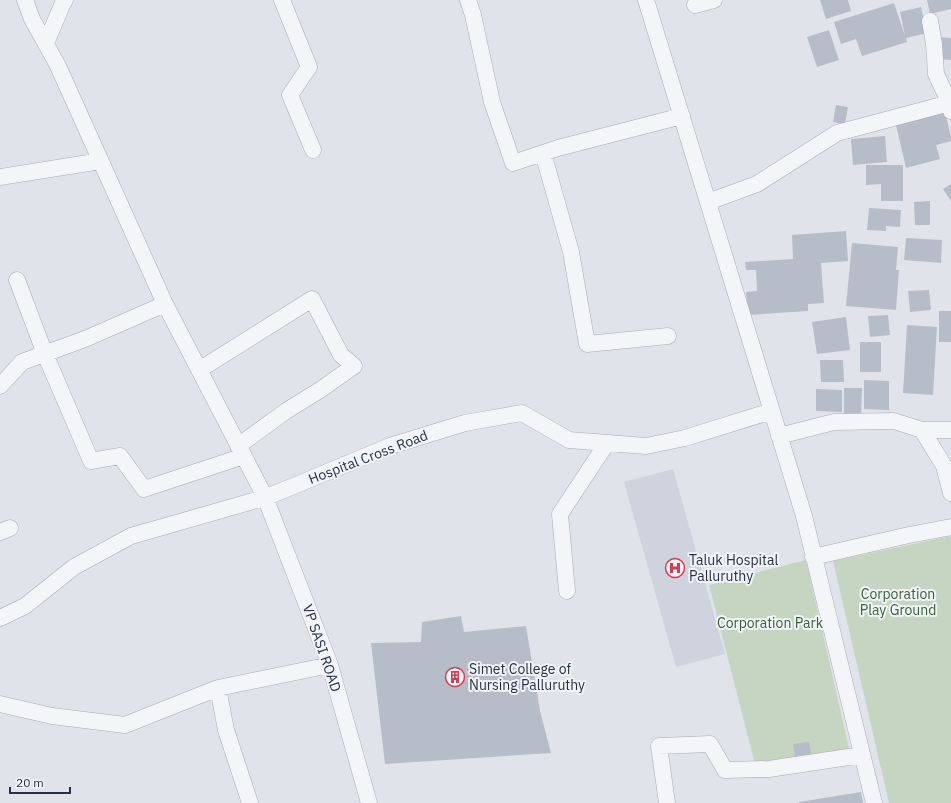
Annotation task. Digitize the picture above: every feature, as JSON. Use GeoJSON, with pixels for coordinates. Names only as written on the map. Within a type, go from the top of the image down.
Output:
{"type":"FeatureCollection","features":[{"type":"Feature","properties":{"kind":"street","name":"VP SASI ROAD"},"geometry":{"type":"LineString","coordinates":[[24,0],[32,19],[58,66],[165,304],[265,497],[330,665],[369,803]]}},
{"type":"Feature","properties":{"kind":"street"},"geometry":{"type":"LineString","coordinates":[[46,43],[62,3],[65,0]]}},
{"type":"Feature","properties":{"kind":"street"},"geometry":{"type":"LineString","coordinates":[[282,0],[309,67],[290,95],[313,150]]}},
{"type":"Feature","properties":{"kind":"street"},"geometry":{"type":"LineString","coordinates":[[468,0],[473,15],[492,102],[513,163],[558,148],[682,116]]}},
{"type":"Feature","properties":{"kind":"street"},"geometry":{"type":"LineString","coordinates":[[646,0],[804,516],[874,803]]}},
{"type":"Feature","properties":{"kind":"street"},"geometry":{"type":"LineString","coordinates":[[695,5],[714,0]]}},
{"type":"Feature","properties":{"kind":"street"},"geometry":{"type":"LineString","coordinates":[[708,202],[757,184],[837,133],[950,105],[936,74],[934,44],[930,21]]}},
{"type":"Feature","properties":{"kind":"street"},"geometry":{"type":"LineString","coordinates":[[543,153],[571,252],[587,344],[668,336]]}},
{"type":"Feature","properties":{"kind":"street"},"geometry":{"type":"LineString","coordinates":[[0,177],[101,162]]}},
{"type":"Feature","properties":{"kind":"street"},"geometry":{"type":"LineString","coordinates":[[17,280],[45,354],[91,461],[120,456],[144,489],[241,451],[286,411],[320,390],[354,366],[341,355],[312,298],[199,370]]}},
{"type":"Feature","properties":{"kind":"street"},"geometry":{"type":"LineString","coordinates":[[0,386],[22,362],[85,339],[165,304]]}},
{"type":"Feature","properties":{"kind":"street","name":"Hospital Cross Road"},"geometry":{"type":"LineString","coordinates":[[0,618],[25,606],[74,567],[131,536],[265,497],[390,446],[465,423],[522,413],[569,440],[646,446],[685,438],[772,411]]}},
{"type":"Feature","properties":{"kind":"street"},"geometry":{"type":"LineString","coordinates":[[779,436],[834,422],[894,421],[922,430],[951,430]]}},
{"type":"Feature","properties":{"kind":"street"},"geometry":{"type":"LineString","coordinates":[[922,430],[944,466],[951,492]]}},
{"type":"Feature","properties":{"kind":"street"},"geometry":{"type":"LineString","coordinates":[[566,591],[560,514],[607,443]]}},
{"type":"Feature","properties":{"kind":"street"},"geometry":{"type":"LineString","coordinates":[[813,557],[951,526]]}},
{"type":"Feature","properties":{"kind":"street"},"geometry":{"type":"LineString","coordinates":[[0,704],[52,716],[125,725],[218,688],[330,665]]}},
{"type":"Feature","properties":{"kind":"street"},"geometry":{"type":"LineString","coordinates":[[218,688],[226,730],[250,803]]}},
{"type":"Feature","properties":{"kind":"street"},"geometry":{"type":"LineString","coordinates":[[667,803],[659,746],[710,744],[725,770],[769,769],[862,755]]}},
{"type":"Feature","properties":{"kind":"shaded area","name":"Taluk Hospital Palluruthy"},"geometry":{"type":"Polygon","coordinates":[[[673,469],[725,654],[676,667],[624,482],[673,469]]]}},
{"type":"Feature","properties":{"kind":"green space","name":"Corporation Play Ground"},"geometry":{"type":"Polygon","coordinates":[[[951,536],[951,803],[889,803],[833,561],[951,536]]]}},
{"type":"Feature","properties":{"kind":"green space","name":"Corporation Park"},"geometry":{"type":"Polygon","coordinates":[[[806,560],[851,757],[756,768],[709,585],[806,560]]]}},
{"type":"Feature","properties":{"kind":"building"},"geometry":{"type":"Polygon","coordinates":[[[820,0],[848,0],[851,11],[826,19],[820,0]]]}},
{"type":"Feature","properties":{"kind":"building"},"geometry":{"type":"Polygon","coordinates":[[[927,0],[951,0],[951,9],[930,14],[927,0]]]}},
{"type":"Feature","properties":{"kind":"building"},"geometry":{"type":"Polygon","coordinates":[[[894,3],[905,36],[900,12],[921,7],[927,33],[906,38],[907,42],[862,56],[856,39],[841,44],[834,22],[894,3]]]}},
{"type":"Feature","properties":{"kind":"building"},"geometry":{"type":"Polygon","coordinates":[[[829,30],[839,60],[817,67],[807,37],[829,30]]]}},
{"type":"Feature","properties":{"kind":"building"},"geometry":{"type":"Polygon","coordinates":[[[938,37],[951,38],[951,60],[936,59],[938,37]]]}},
{"type":"Feature","properties":{"kind":"building"},"geometry":{"type":"Polygon","coordinates":[[[836,105],[848,107],[845,124],[833,122],[836,105]]]}},
{"type":"Feature","properties":{"kind":"building"},"geometry":{"type":"Polygon","coordinates":[[[945,112],[951,141],[936,145],[940,159],[906,168],[896,125],[945,112]]]}},
{"type":"Feature","properties":{"kind":"building"},"geometry":{"type":"Polygon","coordinates":[[[885,136],[887,162],[853,165],[851,139],[885,136]]]}},
{"type":"Feature","properties":{"kind":"building"},"geometry":{"type":"Polygon","coordinates":[[[866,165],[903,165],[903,201],[881,201],[881,184],[866,185],[866,165]]]}},
{"type":"Feature","properties":{"kind":"building"},"geometry":{"type":"Polygon","coordinates":[[[951,184],[951,201],[943,189],[951,184]]]}},
{"type":"Feature","properties":{"kind":"building"},"geometry":{"type":"Polygon","coordinates":[[[930,201],[930,225],[915,225],[914,202],[930,201]]]}},
{"type":"Feature","properties":{"kind":"building"},"geometry":{"type":"Polygon","coordinates":[[[869,208],[901,210],[900,227],[886,226],[886,231],[867,230],[869,208]]]}},
{"type":"Feature","properties":{"kind":"building"},"geometry":{"type":"Polygon","coordinates":[[[846,231],[848,261],[821,263],[824,303],[808,304],[808,311],[748,315],[746,292],[757,291],[756,270],[746,270],[745,262],[793,259],[792,235],[846,231]]]}},
{"type":"Feature","properties":{"kind":"building"},"geometry":{"type":"Polygon","coordinates":[[[906,238],[942,240],[941,263],[904,260],[906,238]]]}},
{"type":"Feature","properties":{"kind":"building"},"geometry":{"type":"Polygon","coordinates":[[[852,243],[898,247],[896,270],[899,270],[896,310],[846,306],[852,243]]]}},
{"type":"Feature","properties":{"kind":"building"},"geometry":{"type":"Polygon","coordinates":[[[929,290],[931,310],[910,312],[908,291],[929,290]]]}},
{"type":"Feature","properties":{"kind":"building"},"geometry":{"type":"Polygon","coordinates":[[[939,311],[951,311],[951,342],[939,342],[939,311]]]}},
{"type":"Feature","properties":{"kind":"building"},"geometry":{"type":"Polygon","coordinates":[[[888,315],[890,335],[870,337],[868,316],[888,315]]]}},
{"type":"Feature","properties":{"kind":"building"},"geometry":{"type":"Polygon","coordinates":[[[846,317],[850,350],[817,354],[812,322],[846,317]]]}},
{"type":"Feature","properties":{"kind":"building"},"geometry":{"type":"Polygon","coordinates":[[[907,325],[937,327],[933,395],[903,393],[907,325]]]}},
{"type":"Feature","properties":{"kind":"building"},"geometry":{"type":"Polygon","coordinates":[[[860,342],[881,342],[881,372],[860,372],[860,342]]]}},
{"type":"Feature","properties":{"kind":"building"},"geometry":{"type":"Polygon","coordinates":[[[820,360],[843,360],[844,382],[821,382],[820,360]]]}},
{"type":"Feature","properties":{"kind":"building"},"geometry":{"type":"Polygon","coordinates":[[[864,380],[889,381],[889,410],[864,409],[864,380]]]}},
{"type":"Feature","properties":{"kind":"building"},"geometry":{"type":"Polygon","coordinates":[[[844,388],[862,388],[861,415],[844,414],[844,388]]]}},
{"type":"Feature","properties":{"kind":"building"},"geometry":{"type":"Polygon","coordinates":[[[816,389],[842,390],[842,412],[816,411],[816,389]]]}},
{"type":"Feature","properties":{"kind":"building","name":"Simet College of Nursing Palluruthy"},"geometry":{"type":"Polygon","coordinates":[[[461,616],[464,632],[526,626],[540,711],[551,753],[385,764],[371,643],[421,642],[422,622],[461,616]]]}},
{"type":"Feature","properties":{"kind":"building"},"geometry":{"type":"Polygon","coordinates":[[[809,742],[811,754],[795,756],[793,744],[809,742]]]}},
{"type":"Feature","properties":{"kind":"building"},"geometry":{"type":"Polygon","coordinates":[[[861,792],[863,803],[799,803],[799,802],[861,792]]]}},
{"type":"Feature","properties":{"kind":"place","name":"Taluk Hospital Palluruthy"},"geometry":{"type":"Point","coordinates":[675,568]}},
{"type":"Feature","properties":{"kind":"place","name":"Simet College of Nursing Palluruthy"},"geometry":{"type":"Point","coordinates":[455,677]}}]}
